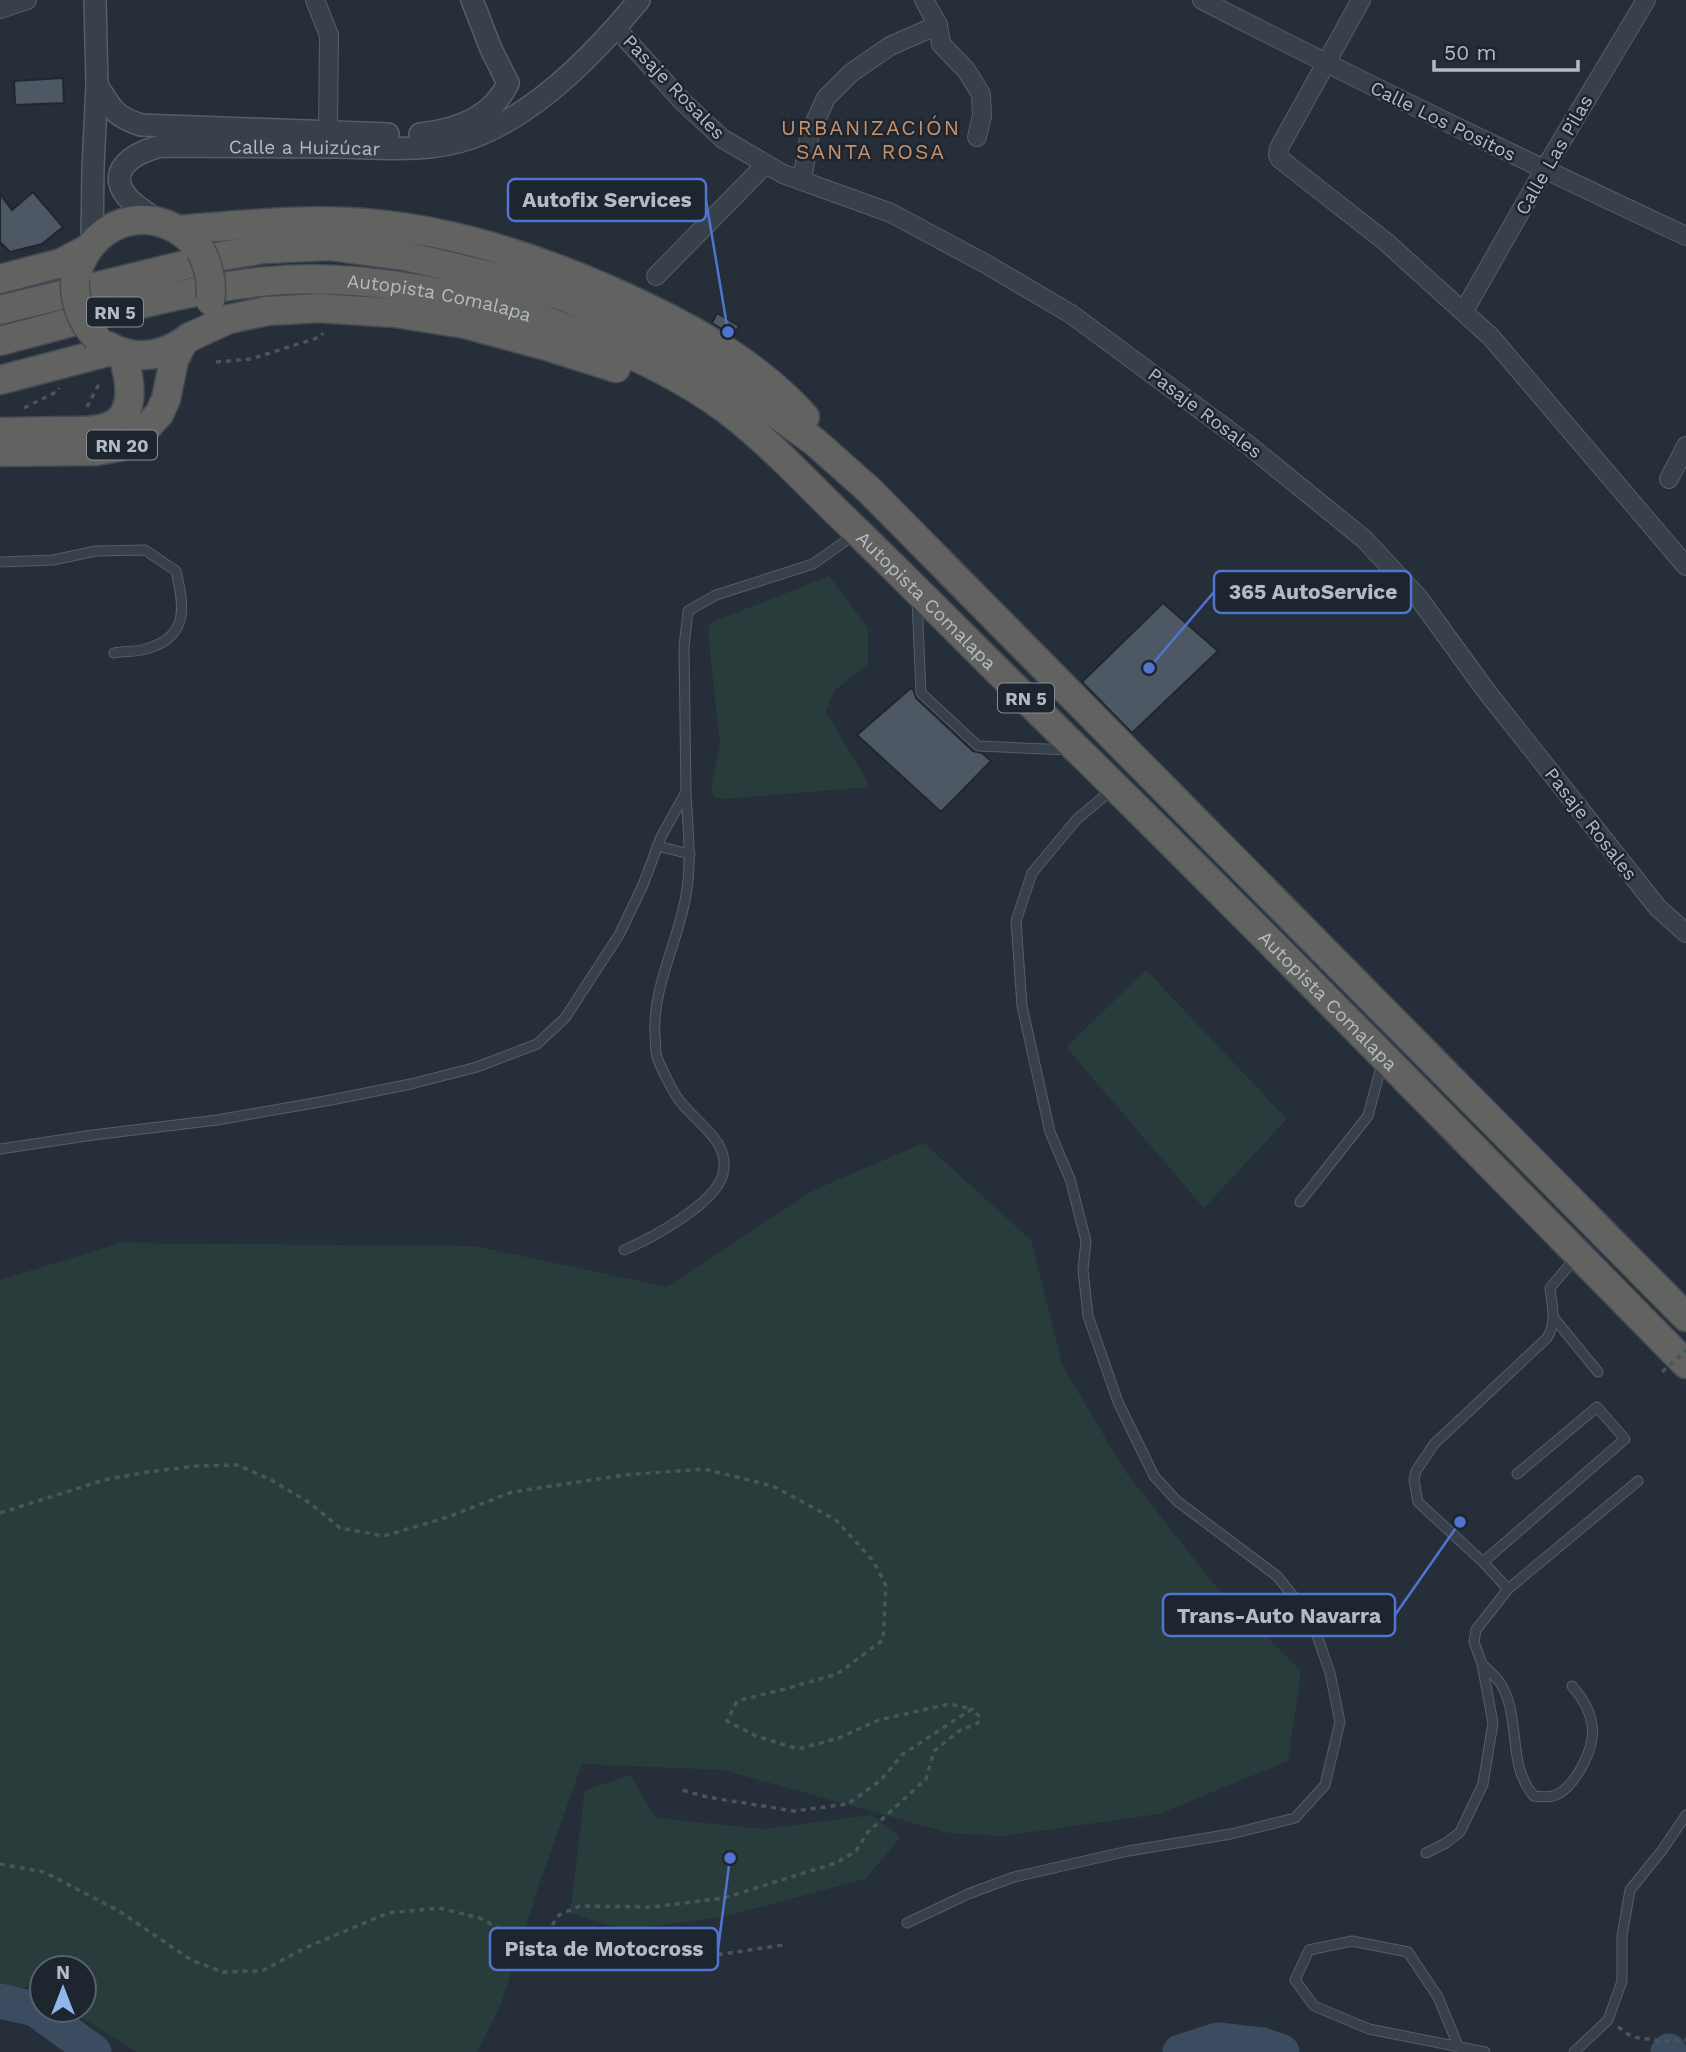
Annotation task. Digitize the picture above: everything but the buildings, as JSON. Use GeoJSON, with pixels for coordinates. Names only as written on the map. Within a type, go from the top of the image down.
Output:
{"type":"FeatureCollection","features":[{"type":"Feature","properties":{"kind":"highway"},"geometry":{"type":"LineString","coordinates":[[0,279],[61,263],[89,246],[108,229],[138,220],[169,226],[292,222],[377,224],[447,236],[537,260],[619,294],[681,324],[729,352],[763,377],[796,408],[869,491]]}},
{"type":"Feature","properties":{"kind":"highway","name":"RN 20"},"geometry":{"type":"LineString","coordinates":[[0,452],[96,451],[120,447],[141,434],[159,414],[166,399],[174,360],[186,340],[203,321],[212,291],[209,270],[201,251],[195,243],[169,226]]}},
{"type":"Feature","properties":{"kind":"highway","name":"RN 20"},"geometry":{"type":"LineString","coordinates":[[0,432],[96,430],[111,426],[125,412],[130,383],[111,347],[90,330],[79,312],[75,280],[80,260],[89,246]]}},
{"type":"Feature","properties":{"kind":"highway","name":"Autopista Comalapa"},"geometry":{"type":"LineString","coordinates":[[0,310],[222,256],[264,249],[330,246],[405,256],[512,281],[565,297],[629,324],[723,375],[816,442],[869,491],[1686,1317]]}},
{"type":"Feature","properties":{"kind":"highway","name":"Autopista Comalapa"},"geometry":{"type":"LineString","coordinates":[[0,341],[179,296],[256,282],[291,279],[355,281],[396,285],[508,308],[581,335],[679,379],[717,403],[761,439],[1116,787],[1578,1255],[1674,1368]]}},
{"type":"Feature","properties":{"kind":"highway"},"geometry":{"type":"LineString","coordinates":[[0,380],[57,366],[111,347],[153,355],[163,353],[229,319],[295,309],[395,313],[465,324],[606,363],[650,383],[693,410],[858,532]]}},
{"type":"Feature","properties":{"kind":"street"},"geometry":{"type":"LineString","coordinates":[[0,9],[27,0]]}},
{"type":"Feature","properties":{"kind":"street"},"geometry":{"type":"LineString","coordinates":[[89,246],[97,85],[95,0]]}},
{"type":"Feature","properties":{"kind":"street"},"geometry":{"type":"LineString","coordinates":[[315,0],[330,35],[328,131]]}},
{"type":"Feature","properties":{"kind":"street"},"geometry":{"type":"LineString","coordinates":[[472,0],[504,90],[498,113],[492,124],[482,133]]}},
{"type":"Feature","properties":{"kind":"street","name":"Calle a Huizúcar"},"geometry":{"type":"LineString","coordinates":[[169,226],[131,201],[123,191],[120,173],[128,159],[162,146],[421,148],[452,143],[501,124],[551,91],[616,28],[639,0]]}},
{"type":"Feature","properties":{"kind":"street"},"geometry":{"type":"LineString","coordinates":[[924,0],[938,25],[941,44],[967,70],[981,94],[982,116],[977,137]]}},
{"type":"Feature","properties":{"kind":"street","name":"Calle Los Positos"},"geometry":{"type":"LineString","coordinates":[[1202,0],[1544,170],[1686,236]]}},
{"type":"Feature","properties":{"kind":"street"},"geometry":{"type":"LineString","coordinates":[[1361,0],[1279,148],[1280,159],[1386,242],[1491,337],[1686,566]]}},
{"type":"Feature","properties":{"kind":"street","name":"Calle Las Pilas"},"geometry":{"type":"LineString","coordinates":[[1464,312],[1544,170],[1646,0]]}},
{"type":"Feature","properties":{"kind":"street"},"geometry":{"type":"LineString","coordinates":[[803,180],[810,133],[826,98],[851,73],[891,46],[938,25]]}},
{"type":"Feature","properties":{"kind":"street","name":"Pasaje Rosales"},"geometry":{"type":"LineString","coordinates":[[616,28],[684,103],[723,139],[783,174],[891,213],[1072,314],[1247,444],[1364,539],[1418,597],[1487,692],[1658,908],[1686,933]]}},
{"type":"Feature","properties":{"kind":"street","name":"Calle a Huizúcar"},"geometry":{"type":"LineString","coordinates":[[97,85],[111,107],[122,118],[141,125],[417,134],[462,124],[485,112],[504,90]]}},
{"type":"Feature","properties":{"kind":"street"},"geometry":{"type":"LineString","coordinates":[[504,90],[551,91]]}},
{"type":"Feature","properties":{"kind":"street"},"geometry":{"type":"LineString","coordinates":[[656,276],[765,164]]}},
{"type":"Feature","properties":{"kind":"street"},"geometry":{"type":"LineString","coordinates":[[1669,479],[1686,446]]}},
{"type":"Feature","properties":{"kind":"lane"},"geometry":{"type":"LineString","coordinates":[[624,1250],[648,1239],[707,1200],[722,1178],[726,1162],[719,1143],[678,1099],[656,1056],[654,1019],[657,998],[686,897],[690,854],[686,792],[684,647],[688,611],[716,595],[813,564],[858,532]]}},
{"type":"Feature","properties":{"kind":"lane"},"geometry":{"type":"LineString","coordinates":[[0,562],[53,560],[96,551],[145,550],[176,571],[182,596],[183,617],[173,634],[160,643],[141,650],[114,653]]}},
{"type":"Feature","properties":{"kind":"lane"},"geometry":{"type":"LineString","coordinates":[[917,591],[921,693],[978,746],[1078,750]]}},
{"type":"Feature","properties":{"kind":"lane"},"geometry":{"type":"LineString","coordinates":[[907,1923],[968,1894],[1014,1877],[1128,1851],[1231,1834],[1295,1818],[1325,1785],[1340,1722],[1330,1673],[1311,1618],[1277,1576],[1177,1501],[1154,1476],[1118,1402],[1088,1316],[1083,1270],[1086,1241],[1070,1178],[1050,1132],[1022,1006],[1016,921],[1032,873],[1077,818],[1116,787]]}},
{"type":"Feature","properties":{"kind":"lane"},"geometry":{"type":"LineString","coordinates":[[0,1149],[217,1120],[331,1100],[477,1067],[537,1044],[565,1018],[619,935],[643,885],[657,846],[686,792]]}},
{"type":"Feature","properties":{"kind":"lane"},"geometry":{"type":"LineString","coordinates":[[657,846],[690,854]]}},
{"type":"Feature","properties":{"kind":"lane"},"geometry":{"type":"LineString","coordinates":[[1300,1202],[1368,1116],[1383,1058]]}},
{"type":"Feature","properties":{"kind":"lane"},"geometry":{"type":"LineString","coordinates":[[1508,1589],[1418,1502],[1414,1480],[1416,1471],[1434,1444],[1547,1338],[1554,1318],[1550,1288],[1578,1255]]}},
{"type":"Feature","properties":{"kind":"lane"},"geometry":{"type":"LineString","coordinates":[[1554,1318],[1598,1372]]}},
{"type":"Feature","properties":{"kind":"lane"},"geometry":{"type":"LineString","coordinates":[[1483,1562],[1625,1439],[1597,1406],[1517,1474]]}},
{"type":"Feature","properties":{"kind":"lane"},"geometry":{"type":"LineString","coordinates":[[1426,1853],[1461,1832],[1483,1784],[1493,1723],[1482,1664],[1474,1642],[1476,1630],[1508,1589],[1638,1481]]}},
{"type":"Feature","properties":{"kind":"lane"},"geometry":{"type":"LineString","coordinates":[[1482,1664],[1501,1683],[1508,1700],[1514,1720],[1519,1767],[1525,1786],[1534,1796],[1556,1795],[1568,1786],[1589,1755],[1593,1726],[1588,1711],[1572,1686]]}},
{"type":"Feature","properties":{"kind":"lane"},"geometry":{"type":"LineString","coordinates":[[1574,2052],[1608,2020],[1622,1981],[1622,1936],[1630,1890],[1686,1815]]}},
{"type":"Feature","properties":{"kind":"lane"},"geometry":{"type":"LineString","coordinates":[[1459,2048],[1438,1997],[1408,1952],[1352,1941],[1309,1950],[1295,1980],[1314,2006],[1369,2029],[1459,2048],[1485,2052]]}},
{"type":"Feature","properties":{"kind":"path"},"geometry":{"type":"LineString","coordinates":[[216,362],[251,359],[320,337],[326,324],[349,310]]}},
{"type":"Feature","properties":{"kind":"path"},"geometry":{"type":"LineString","coordinates":[[21,410],[58,391],[60,378],[57,366]]}},
{"type":"Feature","properties":{"kind":"path"},"geometry":{"type":"LineString","coordinates":[[1674,1368],[1686,1350]]}},
{"type":"Feature","properties":{"kind":"path"},"geometry":{"type":"LineString","coordinates":[[0,1513],[91,1484],[147,1472],[197,1466],[238,1465],[271,1480],[310,1503],[340,1528],[384,1536],[448,1517],[512,1492],[624,1475],[704,1469],[773,1486],[836,1520],[874,1562],[887,1586],[883,1640],[837,1674],[737,1701],[727,1721],[756,1736],[799,1748],[839,1738],[879,1720],[948,1704],[972,1709],[980,1717],[978,1723],[959,1731],[934,1751],[926,1779],[868,1832],[856,1850],[836,1863],[724,1898],[653,1907],[580,1906],[559,1915],[547,1933],[542,1953]]}},
{"type":"Feature","properties":{"kind":"path"},"geometry":{"type":"LineString","coordinates":[[682,1790],[707,1797],[794,1811],[848,1804],[881,1780],[903,1754],[972,1709]]}},
{"type":"Feature","properties":{"kind":"path"},"geometry":{"type":"LineString","coordinates":[[0,1864],[44,1872],[120,1912],[191,1960],[223,1972],[262,1971],[305,1948],[388,1913],[439,1908],[480,1918],[542,1953],[591,1963],[716,1955],[783,1945]]}},
{"type":"Feature","properties":{"kind":"path"},"geometry":{"type":"LineString","coordinates":[[1608,2020],[1632,2037],[1661,2041],[1686,2040]]}},
{"type":"Feature","properties":{"kind":"shaded area"},"geometry":{"type":"Polygon","coordinates":[[[829,576],[868,628],[868,664],[834,691],[826,711],[870,787],[722,799],[714,797],[711,789],[720,745],[708,632],[710,623],[829,576]]]}},
{"type":"Feature","properties":{"kind":"shaded area"},"geometry":{"type":"Polygon","coordinates":[[[1146,970],[1287,1119],[1204,1208],[1066,1047],[1146,970]]]}},
{"type":"Feature","properties":{"kind":"shaded area"},"geometry":{"type":"Polygon","coordinates":[[[924,1143],[1031,1240],[1062,1365],[1125,1471],[1213,1583],[1301,1671],[1288,1761],[1159,1814],[1003,1836],[949,1833],[723,1770],[582,1764],[501,2004],[477,2052],[137,2052],[92,2024],[98,2024],[98,1954],[28,1954],[28,1986],[0,1995],[0,1280],[121,1243],[475,1246],[667,1287],[814,1190],[924,1143]]]}},
{"type":"Feature","properties":{"kind":"shaded area"},"geometry":{"type":"Polygon","coordinates":[[[630,1775],[656,1818],[765,1829],[871,1815],[901,1837],[865,1879],[727,1916],[626,1930],[570,1913],[585,1790],[630,1775]]]}},
{"type":"Feature","properties":{"kind":"waterway"},"geometry":{"type":"LineString","coordinates":[[0,2001],[35,2009],[94,2052]]}},
{"type":"Feature","properties":{"kind":"waterway"},"geometry":{"type":"LineString","coordinates":[[1180,2052],[1218,2040],[1263,2045],[1282,2052]]}},
{"type":"Feature","properties":{"kind":"place","name":"Autofix Services"},"geometry":{"type":"Point","coordinates":[728,332]}},
{"type":"Feature","properties":{"kind":"place","name":"365 AutoService"},"geometry":{"type":"Point","coordinates":[1149,668]}},
{"type":"Feature","properties":{"kind":"place","name":"Trans-Auto Navarra"},"geometry":{"type":"Point","coordinates":[1460,1522]}},
{"type":"Feature","properties":{"kind":"place","name":"Pista de Motocross"},"geometry":{"type":"Point","coordinates":[730,1858]}},
{"type":"Feature","properties":{"kind":"district","name":"URBANIZACIÓN SANTA ROSA"},"geometry":{"type":"Point","coordinates":[871,139]}}]}
